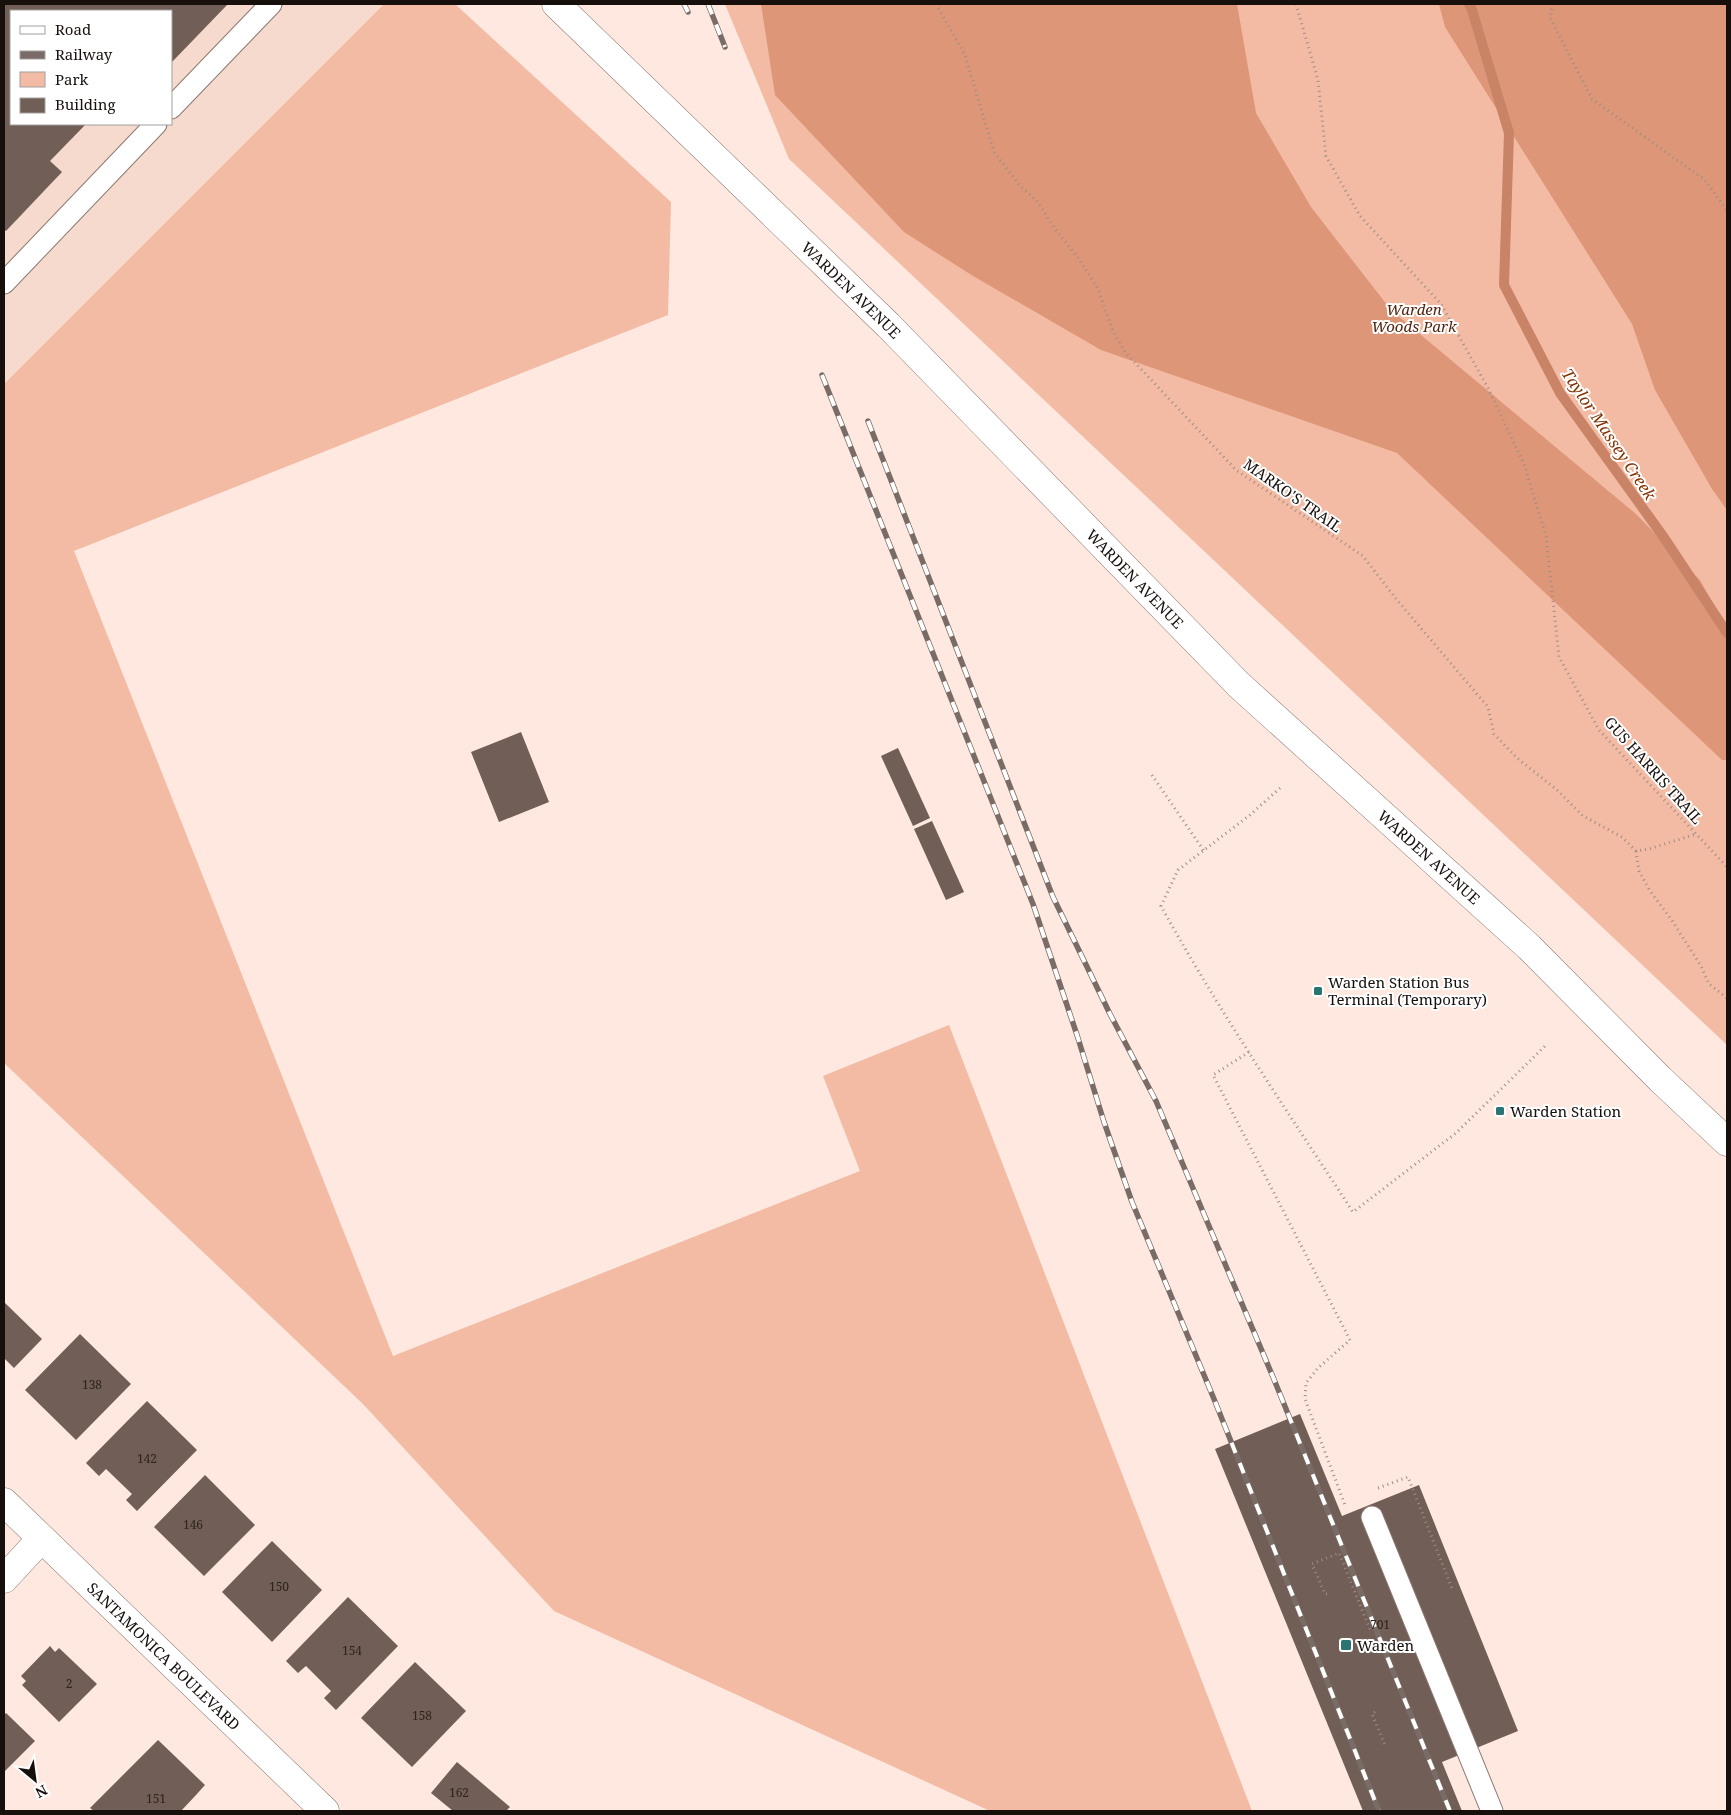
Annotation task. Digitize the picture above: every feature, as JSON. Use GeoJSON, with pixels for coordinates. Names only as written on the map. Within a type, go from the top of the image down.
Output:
{"type":"FeatureCollection","features":[{"type":"Feature","properties":{"kind":"main road","name":"WARDEN AVENUE"},"geometry":{"type":"LineString","coordinates":[[556,4],[888,325],[1239,685],[1529,947],[1660,1079],[1727,1142]]}},
{"type":"Feature","properties":{"kind":"main road","name":"SANTAMONICA BOULEVARD"},"geometry":{"type":"LineString","coordinates":[[4,1502],[325,1811]]}},
{"type":"Feature","properties":{"kind":"main road"},"geometry":{"type":"LineString","coordinates":[[4,1579],[41,1539]]}},
{"type":"Feature","properties":{"kind":"lane"},"geometry":{"type":"LineString","coordinates":[[172,107],[271,4]]}},
{"type":"Feature","properties":{"kind":"lane"},"geometry":{"type":"LineString","coordinates":[[4,283],[155,125]]}},
{"type":"Feature","properties":{"kind":"lane"},"geometry":{"type":"LineString","coordinates":[[1372,1517],[1492,1811]]}},
{"type":"Feature","properties":{"kind":"path","name":"MARKO'S TRAIL"},"geometry":{"type":"LineString","coordinates":[[936,4],[965,55],[994,152],[1020,186],[1037,200],[1055,229],[1079,259],[1098,289],[1112,329],[1124,352],[1236,470],[1363,556],[1397,600],[1488,707],[1494,734],[1517,758],[1557,790],[1583,816],[1622,837],[1636,851]]}},
{"type":"Feature","properties":{"kind":"path","name":"GUS HARRIS TRAIL"},"geometry":{"type":"LineString","coordinates":[[1296,4],[1318,80],[1326,156],[1360,216],[1440,304],[1488,388],[1524,464],[1546,536],[1559,657],[1599,730],[1727,867]]}},
{"type":"Feature","properties":{"kind":"path"},"geometry":{"type":"LineString","coordinates":[[1553,4],[1550,18],[1592,99],[1705,180],[1727,211]]}},
{"type":"Feature","properties":{"kind":"path"},"geometry":{"type":"LineString","coordinates":[[1152,775],[1204,851]]}},
{"type":"Feature","properties":{"kind":"path"},"geometry":{"type":"LineString","coordinates":[[1280,788],[1250,815],[1178,870],[1161,906],[1181,943],[1249,1052],[1353,1212],[1456,1133],[1545,1046]]}},
{"type":"Feature","properties":{"kind":"path"},"geometry":{"type":"LineString","coordinates":[[1696,834],[1649,849],[1636,851],[1639,871],[1650,891],[1671,919],[1701,966],[1709,984],[1727,998]]}},
{"type":"Feature","properties":{"kind":"path"},"geometry":{"type":"LineString","coordinates":[[1249,1052],[1213,1075],[1350,1340],[1318,1368],[1306,1383],[1305,1399],[1348,1512]]}},
{"type":"Feature","properties":{"kind":"path"},"geometry":{"type":"LineString","coordinates":[[1377,1489],[1408,1477],[1453,1591]]}},
{"type":"Feature","properties":{"kind":"path"},"geometry":{"type":"LineString","coordinates":[[1327,1594],[1325,1594],[1312,1564],[1339,1553],[1371,1632]]}},
{"type":"Feature","properties":{"kind":"path"},"geometry":{"type":"LineString","coordinates":[[1375,1712],[1372,1714],[1385,1745]]}},
{"type":"Feature","properties":{"kind":"shaded area"},"geometry":{"type":"Polygon","coordinates":[[[4,4],[384,4],[4,384],[4,4]]]}},
{"type":"Feature","properties":{"kind":"shaded area"},"geometry":{"type":"Polygon","coordinates":[[[761,4],[1237,4],[1256,113],[1311,207],[1391,310],[1636,514],[1700,580],[1727,628],[1727,760],[1722,760],[1397,453],[1101,350],[973,276],[904,232],[775,95],[761,4]]]}},
{"type":"Feature","properties":{"kind":"shaded area"},"geometry":{"type":"Polygon","coordinates":[[[1439,4],[1727,4],[1727,510],[1712,489],[1655,390],[1632,324],[1445,27],[1439,4]]]}},
{"type":"Feature","properties":{"kind":"green space"},"geometry":{"type":"Polygon","coordinates":[[[384,4],[455,4],[671,202],[668,315],[74,551],[393,1356],[860,1171],[823,1076],[949,1025],[1252,1811],[990,1811],[554,1611],[363,1404],[4,1063],[4,384],[384,4]]]}},
{"type":"Feature","properties":{"kind":"green space","name":"Warden Woods Park"},"geometry":{"type":"Polygon","coordinates":[[[725,4],[1727,4],[1727,1045],[789,159],[725,4]]]}},
{"type":"Feature","properties":{"kind":"building"},"geometry":{"type":"Polygon","coordinates":[[[4,4],[228,4],[172,62],[172,10],[10,10],[10,125],[85,125],[50,161],[62,172],[6,231],[4,229],[4,4]]]}},
{"type":"Feature","properties":{"kind":"building"},"geometry":{"type":"Polygon","coordinates":[[[521,732],[549,802],[499,822],[471,752],[521,732]]]}},
{"type":"Feature","properties":{"kind":"building"},"geometry":{"type":"Polygon","coordinates":[[[898,748],[930,818],[913,826],[881,756],[898,748]]]}},
{"type":"Feature","properties":{"kind":"building"},"geometry":{"type":"Polygon","coordinates":[[[932,821],[964,892],[946,900],[914,829],[932,821]]]}},
{"type":"Feature","properties":{"kind":"building"},"geometry":{"type":"Polygon","coordinates":[[[4,1302],[42,1339],[14,1368],[4,1358],[4,1302]]]}},
{"type":"Feature","properties":{"kind":"building"},"geometry":{"type":"Polygon","coordinates":[[[80,1334],[131,1384],[76,1440],[25,1390],[80,1334]]]}},
{"type":"Feature","properties":{"kind":"building"},"geometry":{"type":"Polygon","coordinates":[[[147,1401],[197,1450],[137,1511],[126,1500],[132,1494],[106,1469],[99,1476],[86,1463],[147,1401]]]}},
{"type":"Feature","properties":{"kind":"building"},"geometry":{"type":"Polygon","coordinates":[[[1300,1414],[1342,1516],[1419,1485],[1518,1731],[1442,1762],[1462,1811],[1363,1811],[1215,1449],[1300,1414]]]}},
{"type":"Feature","properties":{"kind":"building"},"geometry":{"type":"Polygon","coordinates":[[[205,1475],[255,1525],[204,1576],[154,1527],[205,1475]]]}},
{"type":"Feature","properties":{"kind":"building"},"geometry":{"type":"Polygon","coordinates":[[[272,1541],[322,1590],[272,1642],[222,1592],[272,1541]]]}},
{"type":"Feature","properties":{"kind":"building"},"geometry":{"type":"Polygon","coordinates":[[[348,1597],[398,1646],[336,1710],[324,1698],[331,1691],[306,1666],[298,1673],[286,1661],[348,1597]]]}},
{"type":"Feature","properties":{"kind":"building"},"geometry":{"type":"Polygon","coordinates":[[[50,1646],[55,1652],[59,1648],[97,1684],[59,1722],[22,1685],[26,1681],[21,1676],[50,1646]]]}},
{"type":"Feature","properties":{"kind":"building"},"geometry":{"type":"Polygon","coordinates":[[[415,1662],[466,1711],[412,1767],[361,1718],[415,1662]]]}},
{"type":"Feature","properties":{"kind":"building"},"geometry":{"type":"Polygon","coordinates":[[[6,1713],[35,1741],[4,1772],[4,1715],[6,1713]]]}},
{"type":"Feature","properties":{"kind":"building"},"geometry":{"type":"Polygon","coordinates":[[[158,1740],[205,1785],[181,1811],[94,1811],[90,1808],[158,1740]]]}},
{"type":"Feature","properties":{"kind":"building"},"geometry":{"type":"Polygon","coordinates":[[[457,1762],[510,1807],[506,1811],[453,1811],[431,1793],[457,1762]]]}},
{"type":"Feature","properties":{"kind":"waterway","name":"Taylor Massey Creek"},"geometry":{"type":"LineString","coordinates":[[1469,4],[1509,133],[1504,285],[1560,393],[1665,539],[1727,633]]}},
{"type":"Feature","properties":{"kind":"railway"},"geometry":{"type":"LineString","coordinates":[[684,4],[688,12]]}},
{"type":"Feature","properties":{"kind":"railway"},"geometry":{"type":"LineString","coordinates":[[708,4],[725,47]]}},
{"type":"Feature","properties":{"kind":"railway"},"geometry":{"type":"LineString","coordinates":[[822,375],[1033,904],[1132,1202],[1214,1399],[1379,1811]]}},
{"type":"Feature","properties":{"kind":"railway"},"geometry":{"type":"LineString","coordinates":[[868,421],[1053,897],[1110,1014],[1156,1101],[1273,1377],[1450,1811]]}},
{"type":"Feature","properties":{"kind":"place","name":"Warden Station Bus Terminal (Temporary)"},"geometry":{"type":"Point","coordinates":[1318,991]}},
{"type":"Feature","properties":{"kind":"place","name":"Warden Station"},"geometry":{"type":"Point","coordinates":[1500,1111]}},
{"type":"Feature","properties":{"kind":"place","name":"Warden"},"geometry":{"type":"Point","coordinates":[1346,1645]}}]}
